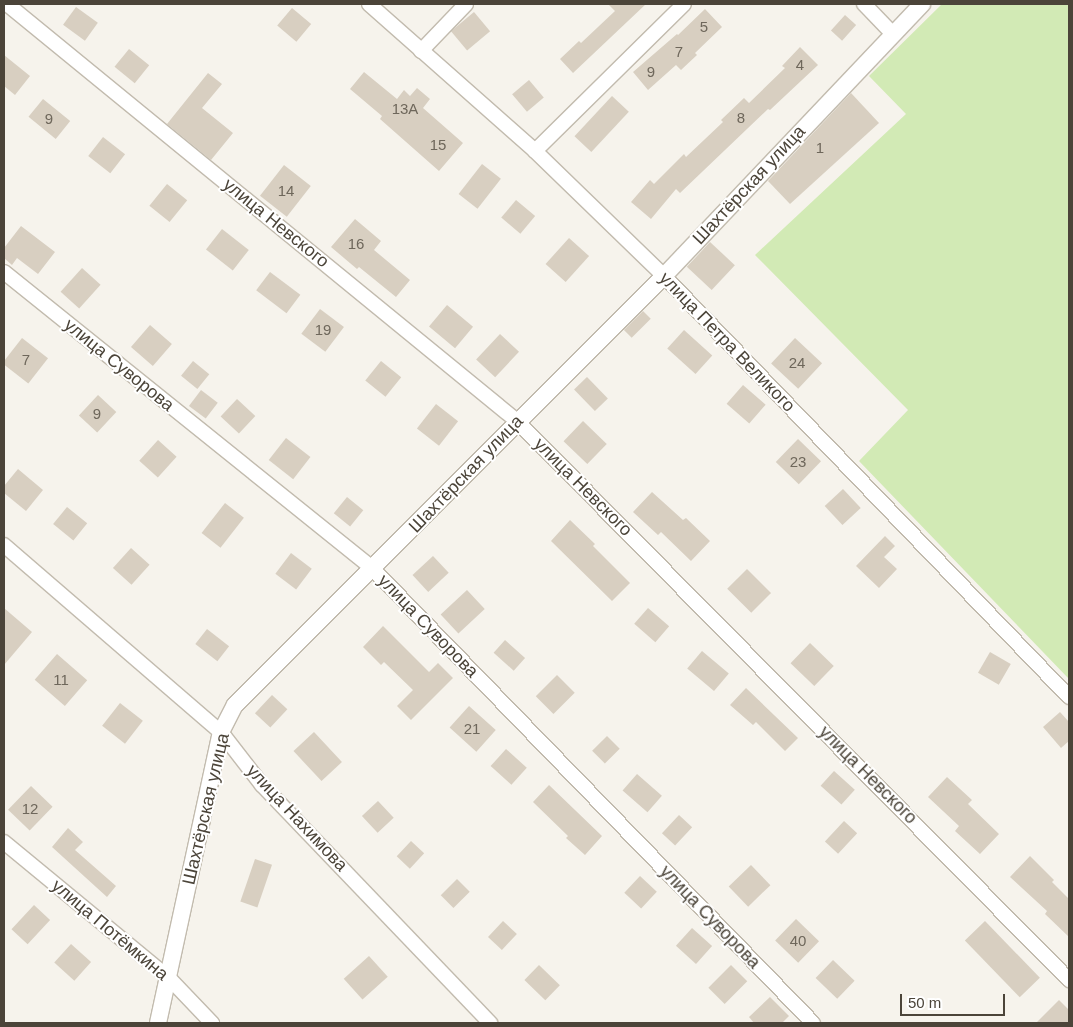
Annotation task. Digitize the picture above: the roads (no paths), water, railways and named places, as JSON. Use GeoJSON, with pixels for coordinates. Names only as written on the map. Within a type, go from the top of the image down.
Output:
{"type":"FeatureCollection","features":[{"type":"Feature","properties":{"kind":"street","name":"улица Невского"},"geometry":{"type":"LineString","coordinates":[[7,4],[517,421],[1069,980]]}},
{"type":"Feature","properties":{"kind":"street","name":"улица Петра Великого"},"geometry":{"type":"LineString","coordinates":[[370,4],[536,151],[664,276],[1069,697]]}},
{"type":"Feature","properties":{"kind":"street"},"geometry":{"type":"LineString","coordinates":[[422,51],[466,4]]}},
{"type":"Feature","properties":{"kind":"street"},"geometry":{"type":"LineString","coordinates":[[536,151],[684,4]]}},
{"type":"Feature","properties":{"kind":"street"},"geometry":{"type":"LineString","coordinates":[[864,4],[892,33]]}},
{"type":"Feature","properties":{"kind":"street","name":"Шахтёрская улица"},"geometry":{"type":"LineString","coordinates":[[158,1023],[221,732],[235,705],[664,276],[892,33],[922,4]]}},
{"type":"Feature","properties":{"kind":"street","name":"улица Суворова"},"geometry":{"type":"LineString","coordinates":[[4,272],[373,569],[813,1023]]}},
{"type":"Feature","properties":{"kind":"street","name":"улица Нахимова"},"geometry":{"type":"LineString","coordinates":[[4,545],[221,732],[262,784],[490,1023]]}},
{"type":"Feature","properties":{"kind":"street","name":"улица Потёмкина"},"geometry":{"type":"LineString","coordinates":[[4,842],[168,977],[212,1023]]}}]}
